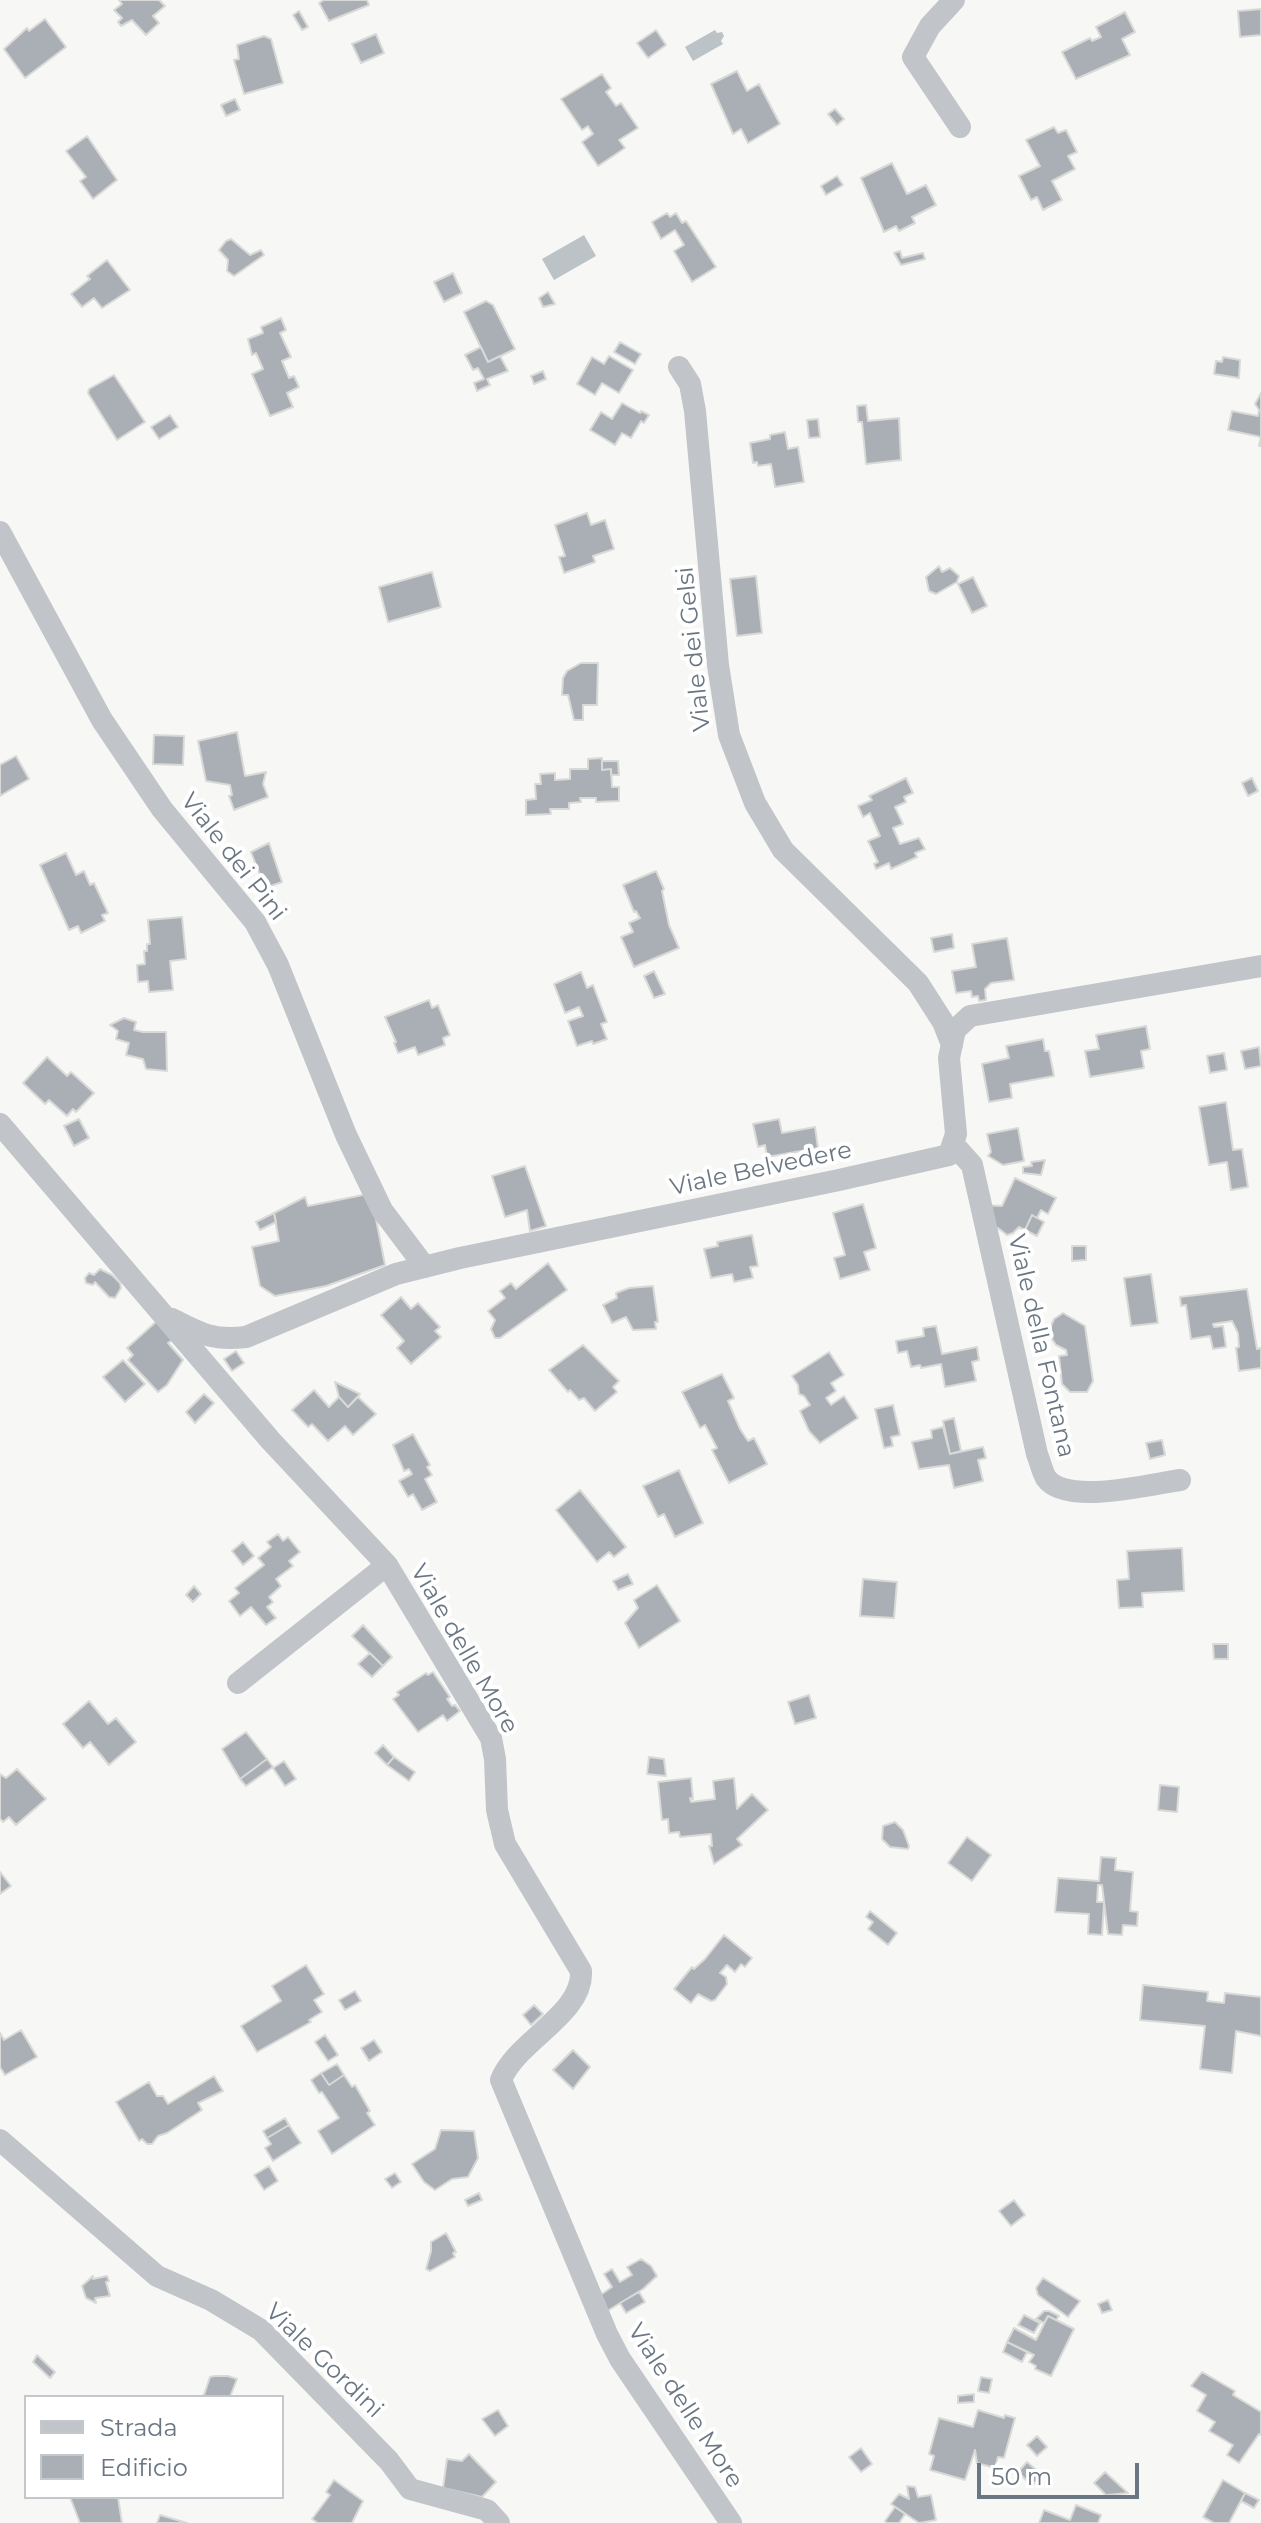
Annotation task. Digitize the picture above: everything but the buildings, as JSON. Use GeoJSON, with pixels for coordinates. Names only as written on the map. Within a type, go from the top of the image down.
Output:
{"type":"FeatureCollection","features":[{"type":"Feature","properties":{"kind":"street"},"geometry":{"type":"LineString","coordinates":[[954,0],[930,26],[913,57],[960,127]]}},
{"type":"Feature","properties":{"kind":"street","name":"Viale dei Gelsi"},"geometry":{"type":"LineString","coordinates":[[679,367],[690,384],[695,411],[718,665],[729,735],[755,803],[783,850],[918,983],[943,1022],[952,1045]]}},
{"type":"Feature","properties":{"kind":"street","name":"Viale dei Pini"},"geometry":{"type":"LineString","coordinates":[[0,532],[102,720],[162,809],[255,922],[278,965],[346,1135],[382,1210],[425,1267]]}},
{"type":"Feature","properties":{"kind":"street"},"geometry":{"type":"LineString","coordinates":[[953,1144],[956,1134],[949,1058],[955,1030],[970,1016],[1261,966]]}},
{"type":"Feature","properties":{"kind":"street","name":"Viale delle More"},"geometry":{"type":"LineString","coordinates":[[0,1124],[271,1441],[387,1565],[491,1738],[497,1810],[505,1844],[581,1971],[582,1981],[575,1999],[507,2065],[501,2080],[607,2334],[620,2359],[731,2523]]}},
{"type":"Feature","properties":{"kind":"street","name":"Viale Belvedere"},"geometry":{"type":"LineString","coordinates":[[164,1315],[196,1332],[221,1340],[246,1337],[385,1278],[425,1267],[949,1155],[953,1144]]}},
{"type":"Feature","properties":{"kind":"street","name":"Viale della Fontana"},"geometry":{"type":"LineString","coordinates":[[953,1144],[972,1165],[1037,1454],[1047,1480],[1061,1488],[1085,1493],[1180,1480]]}},
{"type":"Feature","properties":{"kind":"street"},"geometry":{"type":"LineString","coordinates":[[238,1683],[387,1565]]}},
{"type":"Feature","properties":{"kind":"street","name":"Viale Gordini"},"geometry":{"type":"LineString","coordinates":[[0,2140],[157,2276],[211,2300],[261,2330],[389,2461],[410,2489],[487,2510],[499,2523]]}},
{"type":"Feature","properties":{"kind":"shaded area"},"geometry":{"type":"Polygon","coordinates":[[[715,30],[722,32],[723,44],[693,61],[685,47],[715,30]]]}},
{"type":"Feature","properties":{"kind":"shaded area"},"geometry":{"type":"Polygon","coordinates":[[[584,235],[596,256],[554,280],[542,259],[584,235]]]}}]}
